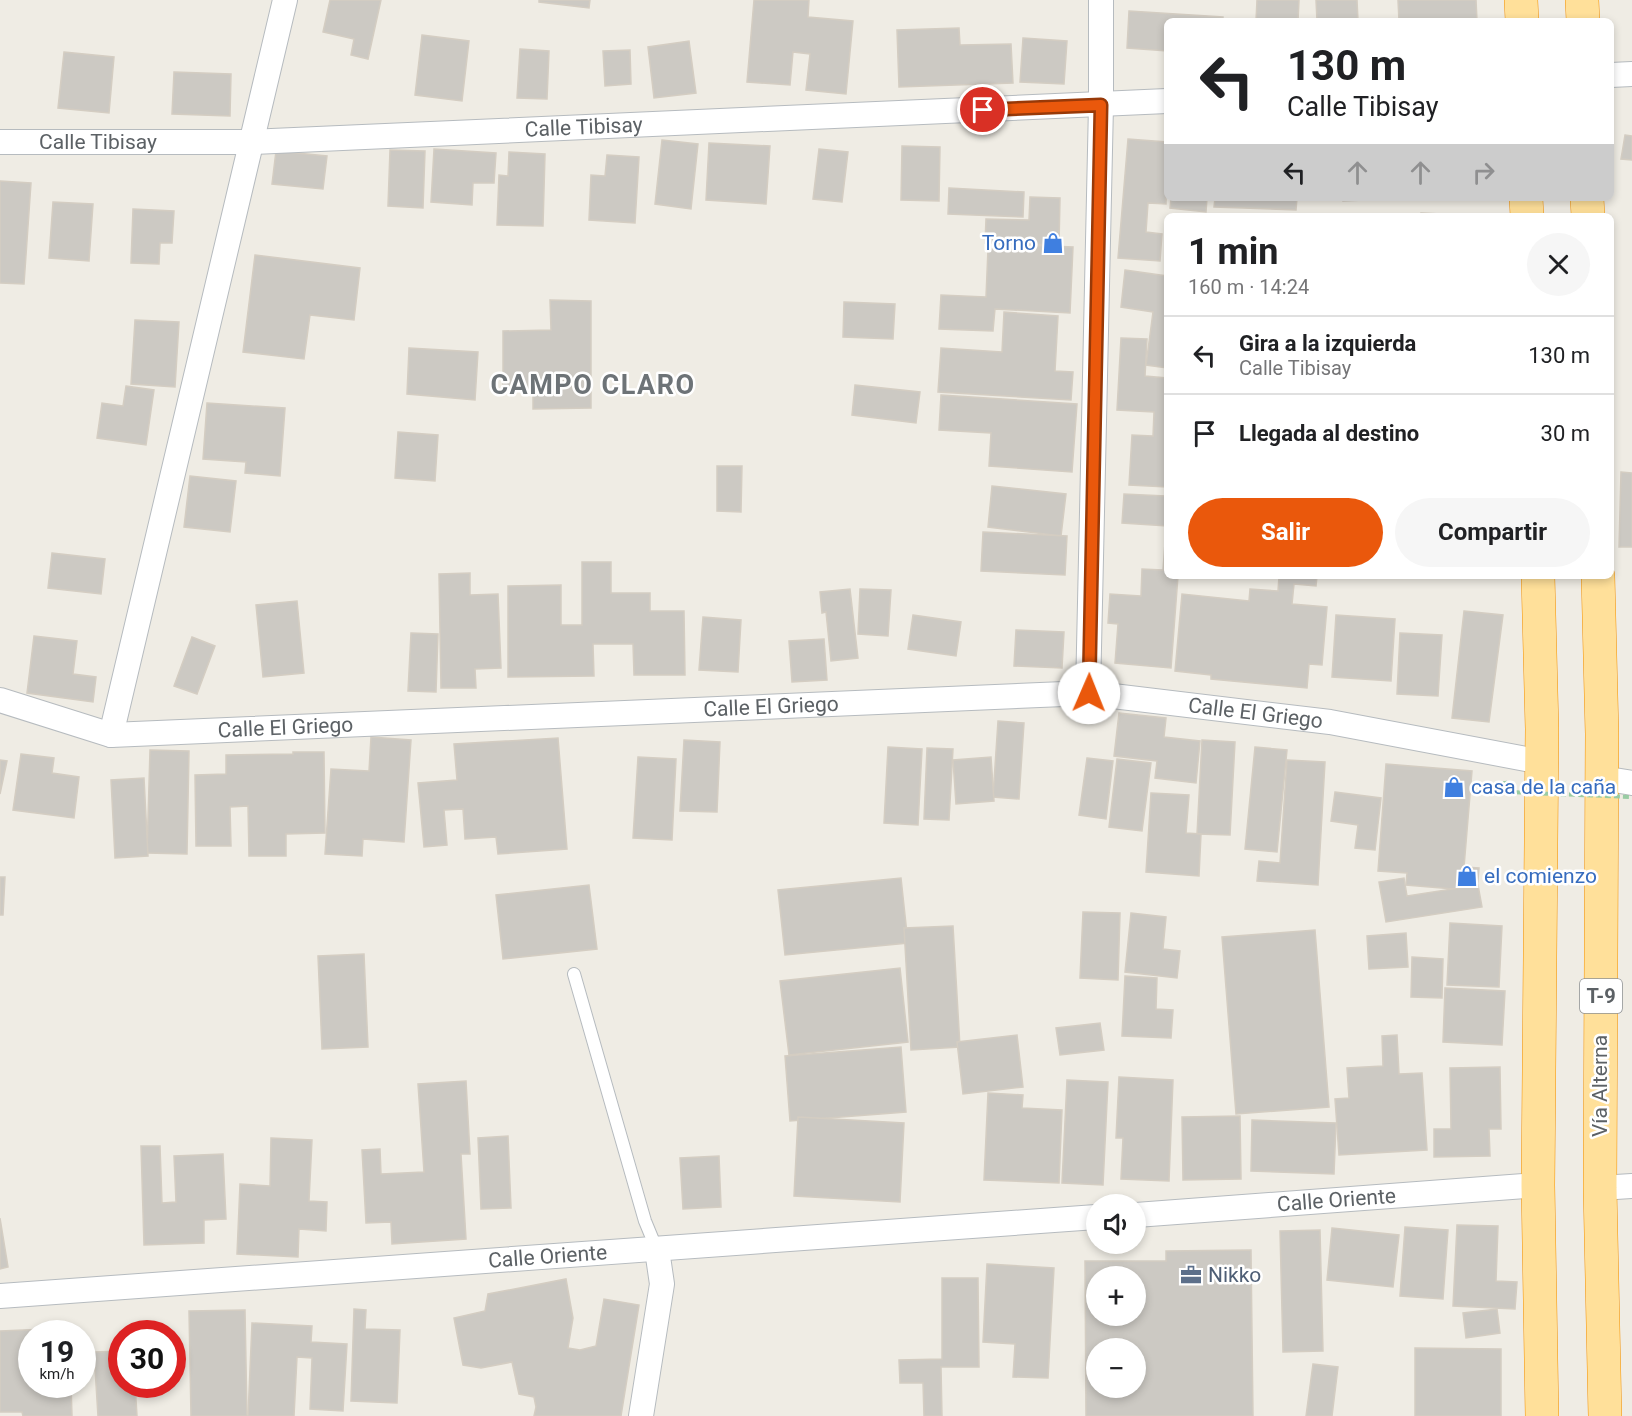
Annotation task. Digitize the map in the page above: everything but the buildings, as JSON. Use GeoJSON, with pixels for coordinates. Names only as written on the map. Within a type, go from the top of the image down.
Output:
{"type":"FeatureCollection","features":[{"type":"Feature","properties":{"kind":"highway"},"geometry":{"type":"LineString","coordinates":[[1521,0],[1521,18]]}},
{"type":"Feature","properties":{"kind":"highway"},"geometry":{"type":"LineString","coordinates":[[1582,0],[1582,18]]}},
{"type":"Feature","properties":{"kind":"highway"},"geometry":{"type":"LineString","coordinates":[[1538,579],[1542,762],[1538,1185],[1542,1416]]}},
{"type":"Feature","properties":{"kind":"highway","name":"Vía Alterna"},"geometry":{"type":"LineString","coordinates":[[1598,579],[1621,786],[1600,1188],[1605,1416]]}},
{"type":"Feature","properties":{"kind":"street"},"geometry":{"type":"LineString","coordinates":[[111,735],[285,0]]}},
{"type":"Feature","properties":{"kind":"street"},"geometry":{"type":"LineString","coordinates":[[1089,693],[1101,105],[1101,0]]}},
{"type":"Feature","properties":{"kind":"street"},"geometry":{"type":"LineString","coordinates":[[1614,75],[1632,74]]}},
{"type":"Feature","properties":{"kind":"street","name":"Calle Tibisay"},"geometry":{"type":"LineString","coordinates":[[0,142],[251,142],[1164,101]]}},
{"type":"Feature","properties":{"kind":"street","name":"Calle El Griego"},"geometry":{"type":"LineString","coordinates":[[0,700],[111,735],[1089,693],[1330,722],[1542,762]]}},
{"type":"Feature","properties":{"kind":"street","name":"Calle Oriente"},"geometry":{"type":"LineString","coordinates":[[1146,1214],[1538,1185]]}},
{"type":"Feature","properties":{"kind":"street"},"geometry":{"type":"LineString","coordinates":[[1600,1188],[1632,1186]]}},
{"type":"Feature","properties":{"kind":"street","name":"Calle Oriente"},"geometry":{"type":"LineString","coordinates":[[0,1296],[1086,1218]]}},
{"type":"Feature","properties":{"kind":"street"},"geometry":{"type":"LineString","coordinates":[[641,1416],[662,1284],[657,1250]]}},
{"type":"Feature","properties":{"kind":"lane"},"geometry":{"type":"LineString","coordinates":[[574,974],[645,1221],[657,1250]]}},
{"type":"Feature","properties":{"kind":"path"},"geometry":{"type":"LineString","coordinates":[[1506,792],[1621,786]]}},
{"type":"Feature","properties":{"kind":"place","name":"Torno"},"geometry":{"type":"Point","coordinates":[1053,243]}},
{"type":"Feature","properties":{"kind":"place","name":"casa de la caña"},"geometry":{"type":"Point","coordinates":[1454,787]}},
{"type":"Feature","properties":{"kind":"place","name":"el comienzo"},"geometry":{"type":"Point","coordinates":[1467,876]}},
{"type":"Feature","properties":{"kind":"place","name":"Nikko"},"geometry":{"type":"Point","coordinates":[1191,1275]}},
{"type":"Feature","properties":{"kind":"district","name":"CAMPO CLARO"},"geometry":{"type":"Point","coordinates":[593,385]}},
{"type":"Feature","properties":{"kind":"route"},"geometry":{"type":"LineString","coordinates":[[983,110],[1101,105],[1089,693]]}}]}
